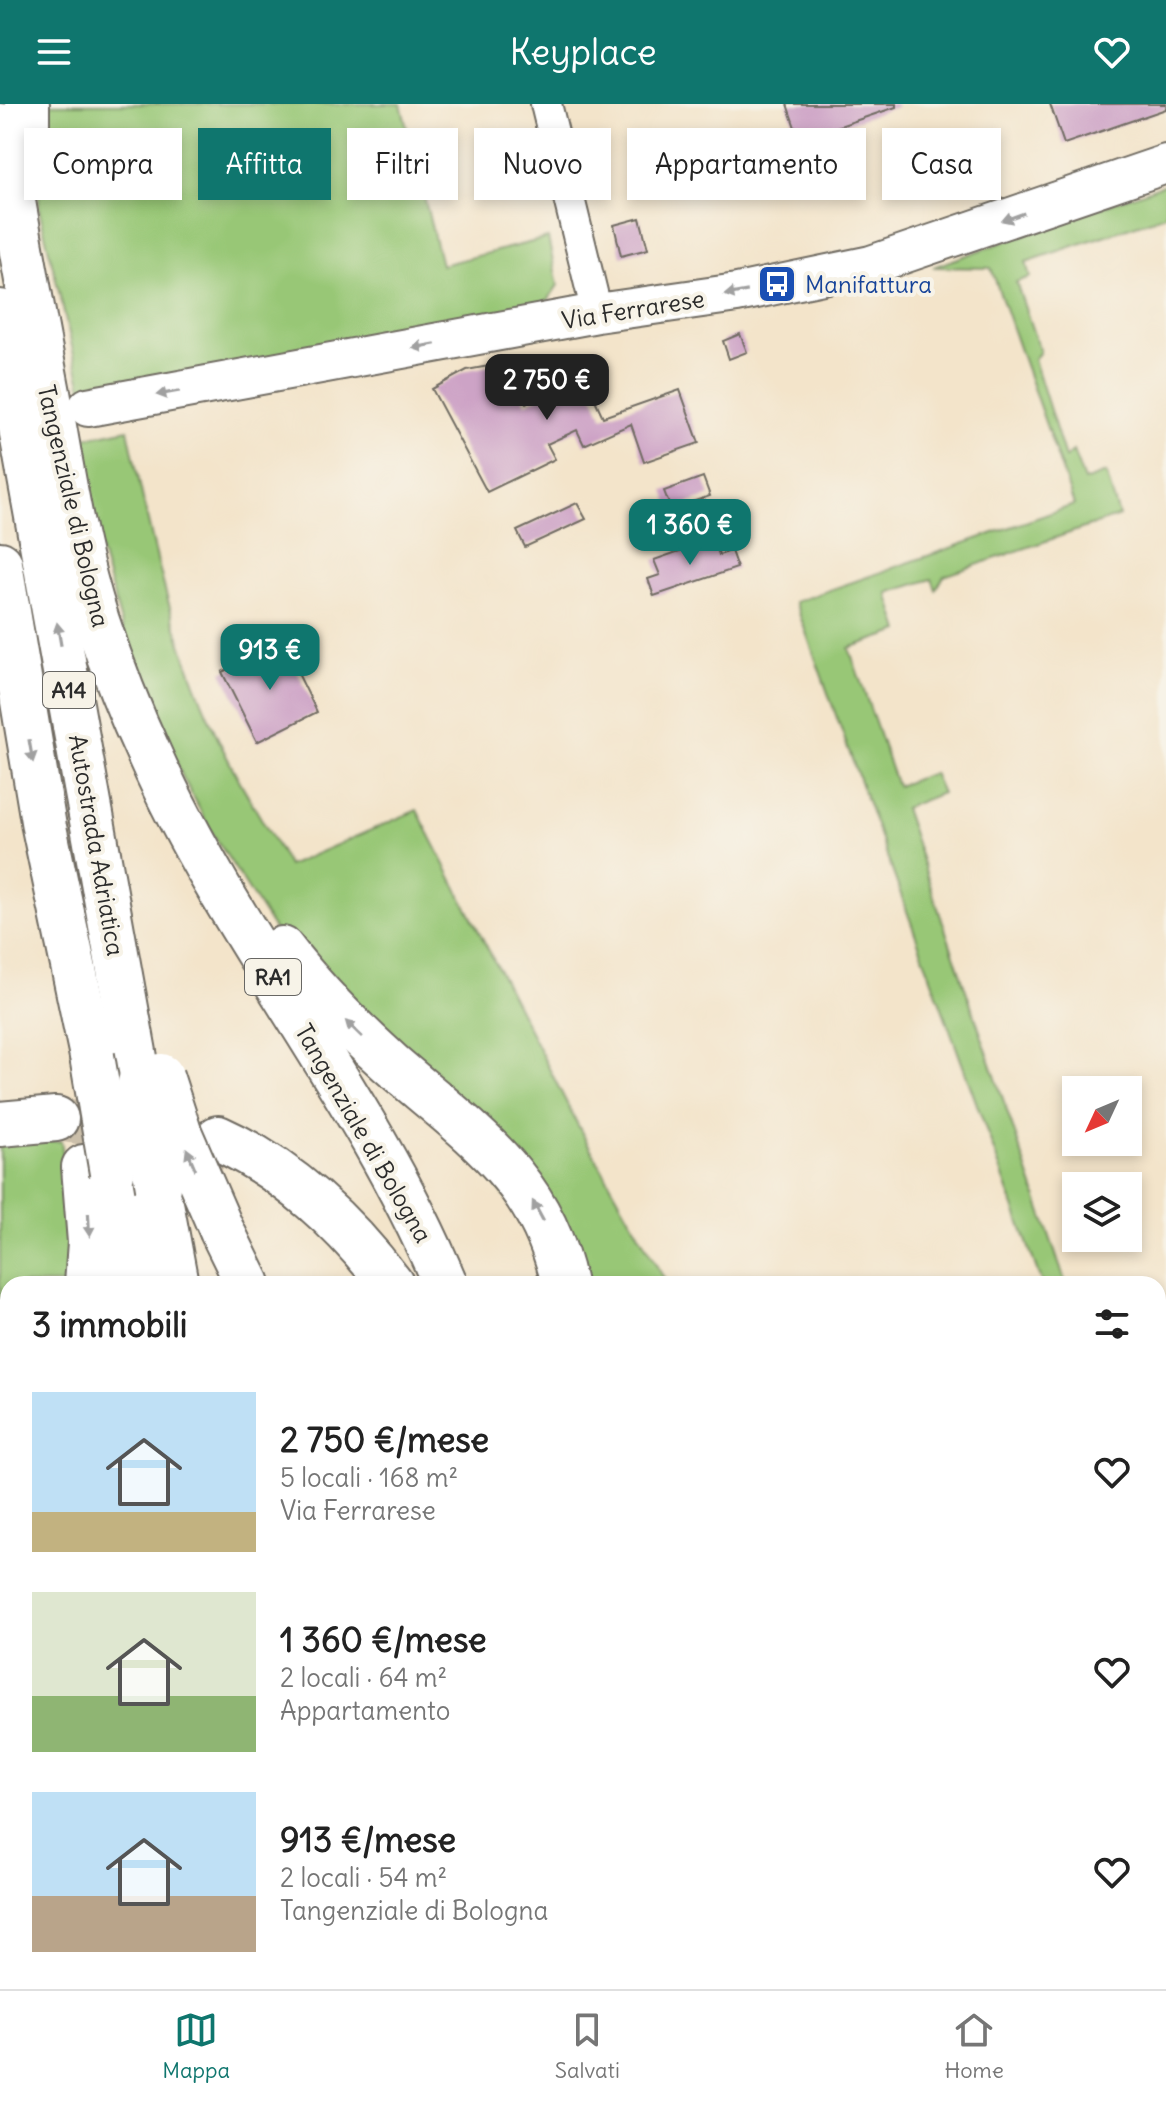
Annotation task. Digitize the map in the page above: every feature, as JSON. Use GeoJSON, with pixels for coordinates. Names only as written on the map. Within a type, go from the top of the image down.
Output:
{"type":"FeatureCollection","features":[{"type":"Feature","properties":{"kind":"highway"},"geometry":{"type":"LineString","coordinates":[[27,104],[27,182],[46,313],[71,418]]}},
{"type":"Feature","properties":{"kind":"highway","name":"Tangenziale di Bologna"},"geometry":{"type":"LineString","coordinates":[[0,126],[71,418],[90,596],[113,664],[149,756],[192,840],[361,1122],[407,1205],[441,1276]]}},
{"type":"Feature","properties":{"kind":"highway","name":"Autostrada Adriatica"},"geometry":{"type":"LineString","coordinates":[[0,312],[98,850],[149,1072],[158,1187],[175,1276]]}},
{"type":"Feature","properties":{"kind":"highway","name":"Autostrada Adriatica"},"geometry":{"type":"LineString","coordinates":[[0,564],[98,1170],[131,1276]]}},
{"type":"Feature","properties":{"kind":"highway"},"geometry":{"type":"LineString","coordinates":[[113,664],[213,846],[262,924],[336,1012],[392,1065],[446,1108],[509,1169],[529,1195],[548,1231],[562,1276]]}},
{"type":"Feature","properties":{"kind":"highway"},"geometry":{"type":"LineString","coordinates":[[149,1072],[244,1276]]}},
{"type":"Feature","properties":{"kind":"highway"},"geometry":{"type":"LineString","coordinates":[[0,1102],[56,1108],[0,1124]]}},
{"type":"Feature","properties":{"kind":"highway"},"geometry":{"type":"LineString","coordinates":[[356,1276],[320,1236],[226,1154],[270,1167],[302,1190],[344,1228],[384,1276]]}},
{"type":"Feature","properties":{"kind":"highway"},"geometry":{"type":"LineString","coordinates":[[88,1276],[98,1170]]}},
{"type":"Feature","properties":{"kind":"main road","name":"Via Ferrarese"},"geometry":{"type":"LineString","coordinates":[[71,418],[597,313],[737,293],[871,265],[1166,164]]}},
{"type":"Feature","properties":{"kind":"street"},"geometry":{"type":"LineString","coordinates":[[546,104],[597,313]]}},
{"type":"Feature","properties":{"kind":"green space"},"geometry":{"type":"Polygon","coordinates":[[[39,104],[401,104],[407,128],[347,128],[347,200],[425,200],[441,265],[548,238],[558,285],[540,312],[83,392],[39,200],[182,200],[182,128],[39,128],[39,104]]]}},
{"type":"Feature","properties":{"kind":"green space"},"geometry":{"type":"Polygon","coordinates":[[[1166,184],[1166,215],[1026,262],[1030,277],[1016,282],[1040,352],[1034,359],[1065,458],[1073,451],[1084,481],[1106,473],[1119,516],[944,576],[936,590],[932,579],[888,593],[900,631],[849,648],[897,786],[933,773],[942,793],[904,808],[1063,1276],[1039,1276],[795,602],[1074,505],[991,268],[933,267],[1166,184]]]}},
{"type":"Feature","properties":{"kind":"green space"},"geometry":{"type":"Polygon","coordinates":[[[128,429],[166,595],[192,677],[226,755],[288,866],[417,810],[583,1135],[662,1276],[570,1276],[567,1268],[273,928],[211,831],[183,778],[132,661],[98,542],[80,439],[128,429]]]}},
{"type":"Feature","properties":{"kind":"green space"},"geometry":{"type":"Polygon","coordinates":[[[61,1141],[69,1188],[70,1276],[0,1276],[0,1143],[61,1141]]]}},
{"type":"Feature","properties":{"kind":"building"},"geometry":{"type":"Polygon","coordinates":[[[787,104],[896,104],[896,107],[837,128],[795,128],[787,104]]]}},
{"type":"Feature","properties":{"kind":"building"},"geometry":{"type":"Polygon","coordinates":[[[1050,104],[1166,104],[1166,109],[1064,144],[1050,104]]]}},
{"type":"Feature","properties":{"kind":"building"},"geometry":{"type":"Polygon","coordinates":[[[640,218],[648,249],[621,256],[614,225],[640,218]]]}},
{"type":"Feature","properties":{"kind":"building"},"geometry":{"type":"Polygon","coordinates":[[[740,334],[747,352],[729,359],[723,341],[740,334]]]}},
{"type":"Feature","properties":{"kind":"building"},"geometry":{"type":"Polygon","coordinates":[[[505,363],[526,403],[585,378],[603,417],[680,390],[699,443],[644,462],[631,424],[584,445],[577,430],[547,444],[555,459],[487,492],[432,389],[467,370],[505,363]]]}},
{"type":"Feature","properties":{"kind":"building"},"geometry":{"type":"Polygon","coordinates":[[[703,477],[710,496],[671,509],[664,491],[703,477]]]}},
{"type":"Feature","properties":{"kind":"building"},"geometry":{"type":"Polygon","coordinates":[[[577,503],[586,519],[525,547],[517,531],[577,503]]]}},
{"type":"Feature","properties":{"kind":"building"},"geometry":{"type":"Polygon","coordinates":[[[714,539],[719,555],[731,551],[737,568],[654,596],[648,579],[660,575],[654,560],[714,539]]]}},
{"type":"Feature","properties":{"kind":"building"},"geometry":{"type":"Polygon","coordinates":[[[283,643],[317,712],[257,742],[222,672],[283,643]]]}},
{"type":"Feature","properties":{"kind":"tunnel"},"geometry":{"type":"LineString","coordinates":[[56,1119],[148,1135],[192,1150],[233,1171]]}},
{"type":"Feature","properties":{"kind":"place","name":"Manifattura"},"geometry":{"type":"Point","coordinates":[777,284]}}]}
